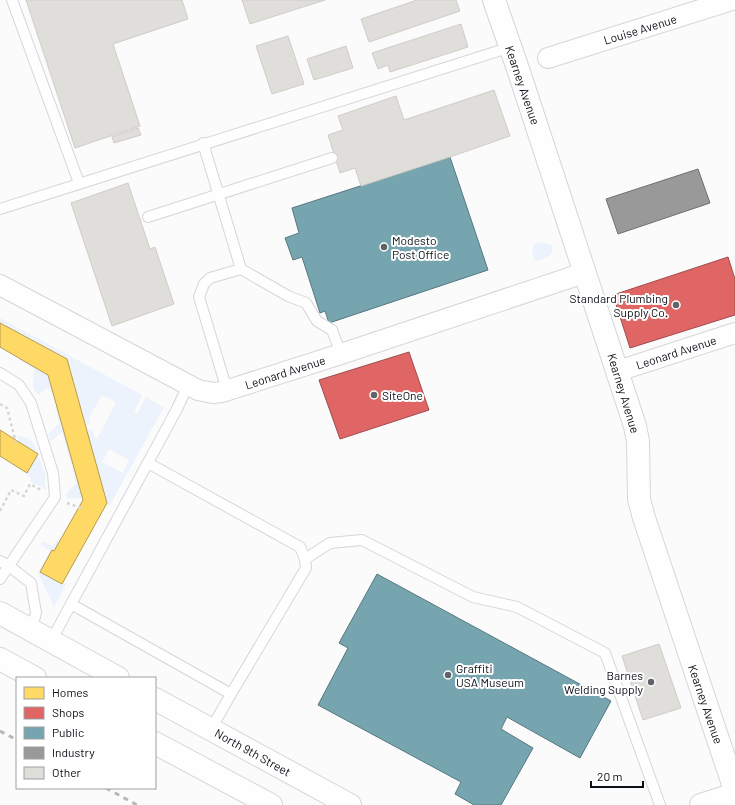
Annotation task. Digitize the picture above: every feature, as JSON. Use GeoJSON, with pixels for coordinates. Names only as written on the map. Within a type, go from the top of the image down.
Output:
{"type":"FeatureCollection","features":[{"type":"Feature","properties":{"kind":"street","name":"Kearney Avenue"},"geometry":{"type":"LineString","coordinates":[[494,0],[511,47],[635,426],[638,441],[639,499],[644,518],[735,790]]}},
{"type":"Feature","properties":{"kind":"street","name":"Louise Avenue"},"geometry":{"type":"LineString","coordinates":[[548,58],[732,0]]}},
{"type":"Feature","properties":{"kind":"street","name":"Leonard Avenue"},"geometry":{"type":"LineString","coordinates":[[0,285],[188,385],[198,390],[213,392],[228,390],[341,354],[584,273]]}},
{"type":"Feature","properties":{"kind":"street","name":"Leonard Avenue"},"geometry":{"type":"LineString","coordinates":[[618,371],[735,333]]}},
{"type":"Feature","properties":{"kind":"street"},"geometry":{"type":"LineString","coordinates":[[0,613],[116,677]]}},
{"type":"Feature","properties":{"kind":"street"},"geometry":{"type":"LineString","coordinates":[[0,659],[33,677]]}},
{"type":"Feature","properties":{"kind":"street","name":"North 9th Street"},"geometry":{"type":"LineString","coordinates":[[156,699],[350,805]]}},
{"type":"Feature","properties":{"kind":"street"},"geometry":{"type":"LineString","coordinates":[[156,743],[271,805]]}},
{"type":"Feature","properties":{"kind":"street"},"geometry":{"type":"LineString","coordinates":[[237,787],[240,795],[257,805]]}},
{"type":"Feature","properties":{"kind":"street"},"geometry":{"type":"LineString","coordinates":[[701,805],[735,794]]}},
{"type":"Feature","properties":{"kind":"lane"},"geometry":{"type":"LineString","coordinates":[[12,0],[79,183]]}},
{"type":"Feature","properties":{"kind":"lane"},"geometry":{"type":"LineString","coordinates":[[0,209],[203,143],[511,47]]}},
{"type":"Feature","properties":{"kind":"lane"},"geometry":{"type":"LineString","coordinates":[[203,143],[240,269],[288,296],[306,303],[317,321],[332,330],[341,354]]}},
{"type":"Feature","properties":{"kind":"lane"},"geometry":{"type":"LineString","coordinates":[[148,217],[332,158]]}},
{"type":"Feature","properties":{"kind":"lane"},"geometry":{"type":"LineString","coordinates":[[228,390],[199,297],[204,284],[210,278],[240,269]]}},
{"type":"Feature","properties":{"kind":"lane"},"geometry":{"type":"LineString","coordinates":[[0,373],[19,385],[31,403],[53,473],[55,497],[0,579]]}},
{"type":"Feature","properties":{"kind":"lane"},"geometry":{"type":"LineString","coordinates":[[51,642],[148,464],[188,385]]}},
{"type":"Feature","properties":{"kind":"lane"},"geometry":{"type":"LineString","coordinates":[[148,464],[300,547],[305,558],[306,568],[230,694],[211,729]]}},
{"type":"Feature","properties":{"kind":"lane"},"geometry":{"type":"LineString","coordinates":[[305,558],[330,543],[362,540],[473,597],[517,607],[605,653],[660,805]]}},
{"type":"Feature","properties":{"kind":"lane"},"geometry":{"type":"LineString","coordinates":[[0,561],[31,583],[36,613],[31,631]]}},
{"type":"Feature","properties":{"kind":"lane"},"geometry":{"type":"LineString","coordinates":[[71,604],[230,694]]}},
{"type":"Feature","properties":{"kind":"path"},"geometry":{"type":"LineString","coordinates":[[0,404],[7,408],[16,443]]}},
{"type":"Feature","properties":{"kind":"path"},"geometry":{"type":"LineString","coordinates":[[0,511],[11,490],[24,496],[30,484],[45,492]]}},
{"type":"Feature","properties":{"kind":"path"},"geometry":{"type":"LineString","coordinates":[[63,501],[81,508]]}},
{"type":"Feature","properties":{"kind":"shaded area"},"geometry":{"type":"Polygon","coordinates":[[[540,242],[551,245],[552,252],[551,255],[535,261],[532,250],[534,245],[540,242]]]}},
{"type":"Feature","properties":{"kind":"shaded area"},"geometry":{"type":"Polygon","coordinates":[[[0,318],[142,395],[134,412],[137,414],[146,397],[164,407],[110,505],[107,503],[86,430],[92,429],[95,438],[97,439],[116,402],[102,395],[89,418],[90,423],[85,424],[67,359],[0,323],[0,318]],[[109,449],[102,462],[123,473],[129,460],[109,449]]]}},
{"type":"Feature","properties":{"kind":"shaded area"},"geometry":{"type":"Polygon","coordinates":[[[19,358],[48,375],[52,393],[47,388],[38,395],[33,389],[34,368],[18,360],[19,358]]]}},
{"type":"Feature","properties":{"kind":"shaded area"},"geometry":{"type":"Polygon","coordinates":[[[57,404],[73,463],[71,464],[62,432],[51,441],[48,434],[59,423],[55,407],[57,404]]]}},
{"type":"Feature","properties":{"kind":"shaded area"},"geometry":{"type":"Polygon","coordinates":[[[17,435],[27,438],[34,443],[38,454],[19,442],[17,435]]]}},
{"type":"Feature","properties":{"kind":"shaded area"},"geometry":{"type":"Polygon","coordinates":[[[38,454],[46,477],[46,490],[30,481],[31,478],[26,475],[38,454]]]}},
{"type":"Feature","properties":{"kind":"shaded area"},"geometry":{"type":"Polygon","coordinates":[[[74,467],[83,498],[67,499],[66,494],[76,483],[72,468],[74,467]]]}},
{"type":"Feature","properties":{"kind":"shaded area"},"geometry":{"type":"Polygon","coordinates":[[[57,540],[59,542],[54,551],[62,584],[66,584],[54,607],[38,573],[50,551],[40,544],[43,541],[53,546],[57,540]]]}},
{"type":"Feature","properties":{"kind":"building: Homes"},"geometry":{"type":"Polygon","coordinates":[[[0,323],[67,359],[107,503],[62,584],[40,572],[52,550],[54,551],[83,500],[48,375],[0,347],[0,323]]]}},
{"type":"Feature","properties":{"kind":"building: Homes"},"geometry":{"type":"Polygon","coordinates":[[[0,430],[38,454],[27,473],[0,456],[0,430]]]}},
{"type":"Feature","properties":{"kind":"building: Shops","name":"Standard Plumbing Supply Co."},"geometry":{"type":"Polygon","coordinates":[[[728,257],[735,279],[735,315],[630,348],[613,295],[728,257]]]}},
{"type":"Feature","properties":{"kind":"building: Shops","name":"SiteOne"},"geometry":{"type":"Polygon","coordinates":[[[409,352],[429,410],[340,439],[319,380],[409,352]]]}},
{"type":"Feature","properties":{"kind":"building: Public","name":"Modesto Post Office"},"geometry":{"type":"Polygon","coordinates":[[[450,157],[488,270],[329,323],[325,311],[320,313],[302,257],[293,260],[285,238],[299,233],[292,208],[450,157]]]}},
{"type":"Feature","properties":{"kind":"building: Public","name":"Graffiti USA Museum"},"geometry":{"type":"Polygon","coordinates":[[[377,574],[611,701],[580,758],[507,717],[501,729],[533,748],[501,805],[474,805],[455,794],[461,782],[318,705],[348,648],[339,643],[377,574]]]}},
{"type":"Feature","properties":{"kind":"building: Industry"},"geometry":{"type":"Polygon","coordinates":[[[698,169],[710,203],[618,234],[606,199],[698,169]]]}},
{"type":"Feature","properties":{"kind":"building: Other"},"geometry":{"type":"Polygon","coordinates":[[[26,0],[182,0],[188,19],[113,44],[140,126],[75,148],[26,0]]]}},
{"type":"Feature","properties":{"kind":"building: Other"},"geometry":{"type":"Polygon","coordinates":[[[242,0],[325,0],[250,24],[242,0]]]}},
{"type":"Feature","properties":{"kind":"building: Other"},"geometry":{"type":"Polygon","coordinates":[[[417,0],[456,0],[460,11],[369,42],[361,19],[417,0]]]}},
{"type":"Feature","properties":{"kind":"building: Other"},"geometry":{"type":"Polygon","coordinates":[[[461,24],[468,47],[390,72],[388,65],[378,69],[372,53],[461,24]]]}},
{"type":"Feature","properties":{"kind":"building: Other"},"geometry":{"type":"Polygon","coordinates":[[[288,36],[304,84],[272,94],[256,46],[288,36]]]}},
{"type":"Feature","properties":{"kind":"building: Other"},"geometry":{"type":"Polygon","coordinates":[[[346,46],[353,68],[314,80],[307,59],[346,46]]]}},
{"type":"Feature","properties":{"kind":"building: Other"},"geometry":{"type":"Polygon","coordinates":[[[494,90],[510,136],[361,186],[355,168],[340,173],[328,135],[343,130],[338,116],[396,96],[404,120],[494,90]]]}},
{"type":"Feature","properties":{"kind":"building: Other"},"geometry":{"type":"Polygon","coordinates":[[[138,128],[141,135],[114,143],[112,137],[138,128]]]}},
{"type":"Feature","properties":{"kind":"building: Other"},"geometry":{"type":"Polygon","coordinates":[[[128,183],[150,249],[155,247],[174,304],[112,326],[71,203],[128,183]]]}},
{"type":"Feature","properties":{"kind":"building: Other","name":"Barnes Welding Supply"},"geometry":{"type":"Polygon","coordinates":[[[659,644],[681,708],[643,720],[622,656],[659,644]]]}},
{"type":"Feature","properties":{"kind":"railway"},"geometry":{"type":"LineString","coordinates":[[0,731],[16,739]]}},
{"type":"Feature","properties":{"kind":"railway"},"geometry":{"type":"LineString","coordinates":[[108,789],[137,805]]}},
{"type":"Feature","properties":{"kind":"place","name":"Modesto Post Office"},"geometry":{"type":"Point","coordinates":[384,247]}},
{"type":"Feature","properties":{"kind":"place","name":"Standard Plumbing Supply Co."},"geometry":{"type":"Point","coordinates":[676,305]}},
{"type":"Feature","properties":{"kind":"place","name":"SiteOne"},"geometry":{"type":"Point","coordinates":[374,395]}},
{"type":"Feature","properties":{"kind":"place","name":"Graffiti USA Museum"},"geometry":{"type":"Point","coordinates":[448,675]}},
{"type":"Feature","properties":{"kind":"place","name":"Barnes Welding Supply"},"geometry":{"type":"Point","coordinates":[651,682]}}]}
